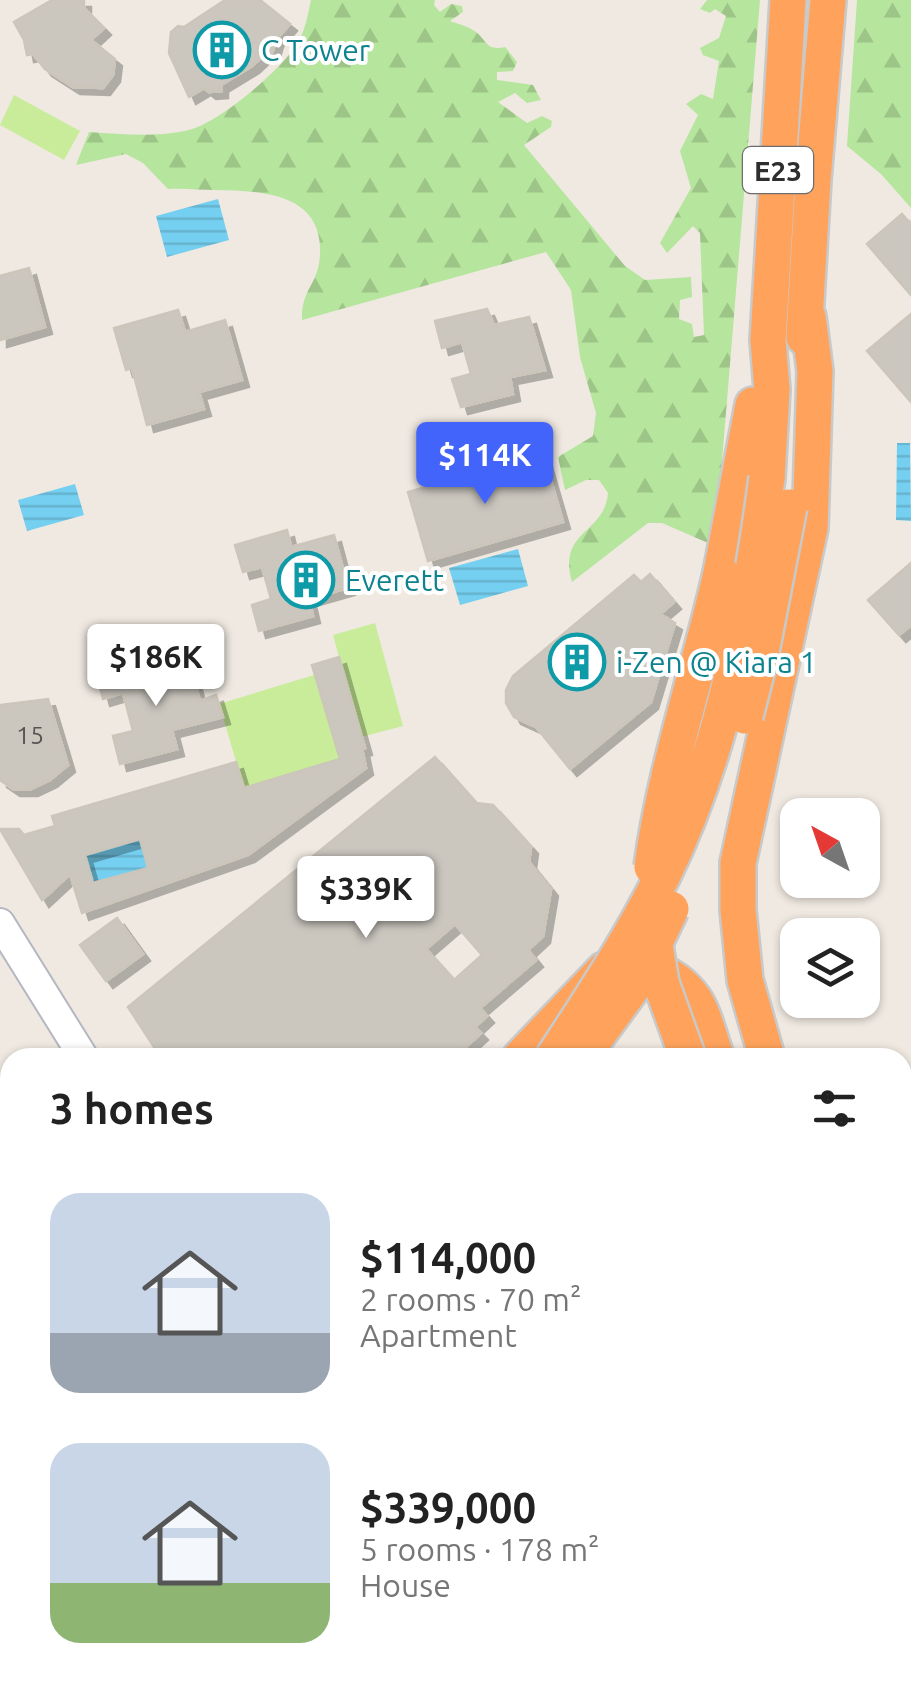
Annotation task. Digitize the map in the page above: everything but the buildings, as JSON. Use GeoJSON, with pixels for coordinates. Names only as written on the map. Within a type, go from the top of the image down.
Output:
{"type":"FeatureCollection","features":[{"type":"Feature","properties":{"kind":"highway","name":"E23"},"geometry":{"type":"LineString","coordinates":[[768,340],[788,0]]}},
{"type":"Feature","properties":{"kind":"highway","name":"E23"},"geometry":{"type":"LineString","coordinates":[[801,495],[796,383],[808,317],[812,180],[828,0]]}},
{"type":"Feature","properties":{"kind":"highway"},"geometry":{"type":"LineString","coordinates":[[560,1048],[622,952],[664,872],[711,751],[753,581],[767,478],[772,390],[768,340]]}},
{"type":"Feature","properties":{"kind":"highway"},"geometry":{"type":"LineString","coordinates":[[684,1048],[660,983],[652,926],[652,870],[660,810],[722,573],[768,340]]}},
{"type":"Feature","properties":{"kind":"highway"},"geometry":{"type":"LineString","coordinates":[[588,1048],[634,984],[690,868],[734,757],[801,495]]}},
{"type":"Feature","properties":{"kind":"highway"},"geometry":{"type":"LineString","coordinates":[[764,1048],[745,980],[738,863],[810,528],[801,495]]}},
{"type":"Feature","properties":{"kind":"highway"},"geometry":{"type":"LineString","coordinates":[[529,1048],[604,970],[619,964],[646,966],[676,981],[694,1000],[712,1048]]}},
{"type":"Feature","properties":{"kind":"highway"},"geometry":{"type":"LineString","coordinates":[[541,1048],[568,1004]]}},
{"type":"Feature","properties":{"kind":"main road"},"geometry":{"type":"LineString","coordinates":[[0,923],[79,1048]]}},
{"type":"Feature","properties":{"kind":"green space"},"geometry":{"type":"Polygon","coordinates":[[[311,0],[435,0],[440,12],[451,4],[462,6],[463,12],[450,21],[473,30],[491,47],[505,47],[517,62],[513,71],[497,72],[497,80],[533,85],[541,100],[527,103],[515,93],[498,102],[527,123],[542,116],[552,121],[551,127],[524,145],[625,266],[645,280],[691,277],[692,297],[680,300],[679,319],[692,324],[694,337],[704,335],[700,233],[693,226],[667,253],[660,243],[691,188],[680,151],[698,115],[686,104],[701,94],[713,99],[719,61],[703,55],[700,48],[719,38],[726,16],[715,9],[710,13],[700,9],[707,0],[760,0],[715,546],[662,523],[648,523],[572,582],[571,552],[599,517],[608,493],[599,480],[586,480],[565,490],[558,457],[593,436],[596,413],[580,357],[571,290],[546,252],[302,320],[304,301],[317,273],[320,254],[318,233],[300,207],[269,194],[168,189],[143,163],[126,154],[76,165],[89,132],[139,135],[189,130],[232,107],[289,55],[302,34],[311,0]]]}},
{"type":"Feature","properties":{"kind":"green space"},"geometry":{"type":"Polygon","coordinates":[[[857,0],[911,0],[911,208],[881,174],[847,146],[857,0]]]}},
{"type":"Feature","properties":{"kind":"green space"},"geometry":{"type":"Polygon","coordinates":[[[14,95],[80,131],[64,160],[0,125],[14,95]]]}},
{"type":"Feature","properties":{"kind":"green space"},"geometry":{"type":"Polygon","coordinates":[[[375,623],[403,726],[361,737],[333,635],[375,623]]]}},
{"type":"Feature","properties":{"kind":"green space"},"geometry":{"type":"Polygon","coordinates":[[[314,675],[340,759],[244,788],[219,704],[314,675]]]}},
{"type":"Feature","properties":{"kind":"water"},"geometry":{"type":"Polygon","coordinates":[[[218,199],[229,240],[167,257],[156,216],[218,199]]]}},
{"type":"Feature","properties":{"kind":"water"},"geometry":{"type":"Polygon","coordinates":[[[897,443],[910,443],[911,521],[896,520],[897,443]]]}},
{"type":"Feature","properties":{"kind":"water"},"geometry":{"type":"Polygon","coordinates":[[[75,484],[84,515],[27,531],[18,500],[75,484]]]}},
{"type":"Feature","properties":{"kind":"water"},"geometry":{"type":"Polygon","coordinates":[[[518,549],[528,586],[460,605],[449,568],[518,549]]]}},
{"type":"Feature","properties":{"kind":"water"},"geometry":{"type":"Polygon","coordinates":[[[140,839],[148,868],[93,883],[85,855],[140,839]]]}},
{"type":"Feature","properties":{"kind":"place","name":"C Tower"},"geometry":{"type":"Point","coordinates":[222,50]}},
{"type":"Feature","properties":{"kind":"place","name":"Everett"},"geometry":{"type":"Point","coordinates":[306,580]}},
{"type":"Feature","properties":{"kind":"place","name":"i-Zen @ Kiara 1"},"geometry":{"type":"Point","coordinates":[577,662]}}]}
